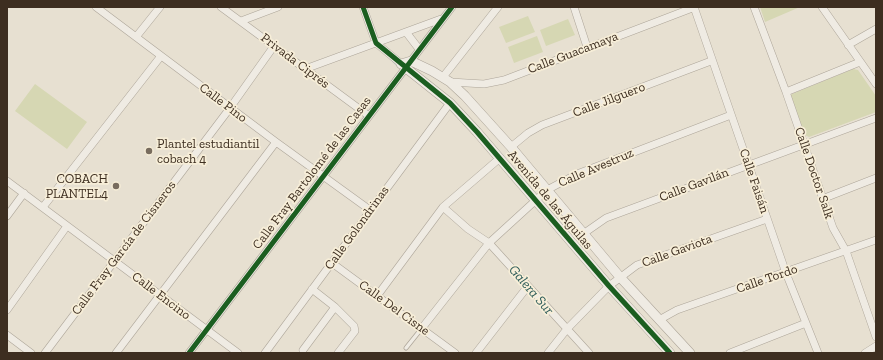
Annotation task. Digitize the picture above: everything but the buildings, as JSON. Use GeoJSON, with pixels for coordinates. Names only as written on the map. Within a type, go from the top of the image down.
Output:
{"type":"FeatureCollection","features":[{"type":"Feature","properties":{"kind":"street","name":"Calle Pino"},"geometry":{"type":"LineString","coordinates":[[96,7],[230,108],[370,210]]}},
{"type":"Feature","properties":{"kind":"street"},"geometry":{"type":"LineString","coordinates":[[136,37],[160,7]]}},
{"type":"Feature","properties":{"kind":"street","name":"Privada Ciprés"},"geometry":{"type":"LineString","coordinates":[[221,7],[369,116]]}},
{"type":"Feature","properties":{"kind":"street"},"geometry":{"type":"LineString","coordinates":[[241,21],[278,7]]}},
{"type":"Feature","properties":{"kind":"street"},"geometry":{"type":"LineString","coordinates":[[363,7],[376,43],[406,64]]}},
{"type":"Feature","properties":{"kind":"street","name":"Calle Fray Bartolomé de las Casas"},"geometry":{"type":"LineString","coordinates":[[190,353],[369,116],[406,64],[419,50],[441,19],[452,7]]}},
{"type":"Feature","properties":{"kind":"street"},"geometry":{"type":"LineString","coordinates":[[446,80],[498,7]]}},
{"type":"Feature","properties":{"kind":"street"},"geometry":{"type":"LineString","coordinates":[[574,7],[587,47]]}},
{"type":"Feature","properties":{"kind":"street","name":"Calle Guacamaya"},"geometry":{"type":"LineString","coordinates":[[446,80],[484,84],[504,80],[694,7]]}},
{"type":"Feature","properties":{"kind":"street","name":"Calle Faisán"},"geometry":{"type":"LineString","coordinates":[[694,7],[711,61],[786,273],[818,353]]}},
{"type":"Feature","properties":{"kind":"street","name":"Calle Doctor Salk"},"geometry":{"type":"LineString","coordinates":[[754,7],[786,92],[822,199],[833,228],[846,251],[876,337]]}},
{"type":"Feature","properties":{"kind":"street"},"geometry":{"type":"LineString","coordinates":[[822,7],[876,84]]}},
{"type":"Feature","properties":{"kind":"street"},"geometry":{"type":"LineString","coordinates":[[305,69],[441,19]]}},
{"type":"Feature","properties":{"kind":"street"},"geometry":{"type":"LineString","coordinates":[[848,45],[876,29]]}},
{"type":"Feature","properties":{"kind":"street"},"geometry":{"type":"LineString","coordinates":[[406,32],[419,50]]}},
{"type":"Feature","properties":{"kind":"street","name":"Calle Fray García de Cisneros"},"geometry":{"type":"LineString","coordinates":[[45,353],[230,108],[274,46]]}},
{"type":"Feature","properties":{"kind":"street"},"geometry":{"type":"LineString","coordinates":[[43,207],[161,56]]}},
{"type":"Feature","properties":{"kind":"street","name":"Calle Jilguero"},"geometry":{"type":"LineString","coordinates":[[511,147],[542,125],[711,61]]}},
{"type":"Feature","properties":{"kind":"street"},"geometry":{"type":"LineString","coordinates":[[786,92],[860,62]]}},
{"type":"Feature","properties":{"kind":"street","name":"Avenida de las Águilas"},"geometry":{"type":"LineString","coordinates":[[406,64],[446,80],[465,96],[511,147],[620,277],[690,353]]}},
{"type":"Feature","properties":{"kind":"street","name":"Avenida de las Águilas"},"geometry":{"type":"LineString","coordinates":[[406,64],[450,103],[500,158],[609,286],[670,353]]}},
{"type":"Feature","properties":{"kind":"street","name":"Calle Golondrinas"},"geometry":{"type":"LineString","coordinates":[[265,353],[450,103]]}},
{"type":"Feature","properties":{"kind":"street","name":"Calle Avestruz"},"geometry":{"type":"LineString","coordinates":[[422,328],[489,243],[547,190],[577,174],[731,115]]}},
{"type":"Feature","properties":{"kind":"street","name":"Calle Gavilán"},"geometry":{"type":"LineString","coordinates":[[583,234],[606,218],[876,118]]}},
{"type":"Feature","properties":{"kind":"street"},"geometry":{"type":"LineString","coordinates":[[116,353],[276,142]]}},
{"type":"Feature","properties":{"kind":"street"},"geometry":{"type":"LineString","coordinates":[[377,296],[443,207],[500,158]]}},
{"type":"Feature","properties":{"kind":"street"},"geometry":{"type":"LineString","coordinates":[[822,199],[876,178]]}},
{"type":"Feature","properties":{"kind":"street","name":"Calle Encino"},"geometry":{"type":"LineString","coordinates":[[7,181],[238,353]]}},
{"type":"Feature","properties":{"kind":"street"},"geometry":{"type":"LineString","coordinates":[[7,216],[24,193]]}},
{"type":"Feature","properties":{"kind":"street"},"geometry":{"type":"LineString","coordinates":[[443,207],[468,229],[489,243],[589,353]]}},
{"type":"Feature","properties":{"kind":"street","name":"Calle Gaviota"},"geometry":{"type":"LineString","coordinates":[[548,353],[567,329],[609,286],[637,265],[767,219]]}},
{"type":"Feature","properties":{"kind":"street"},"geometry":{"type":"LineString","coordinates":[[7,310],[67,226]]}},
{"type":"Feature","properties":{"kind":"street","name":"Calle Tordo"},"geometry":{"type":"LineString","coordinates":[[659,320],[677,310],[786,273],[876,240]]}},
{"type":"Feature","properties":{"kind":"street","name":"Calle Del Cisne"},"geometry":{"type":"LineString","coordinates":[[332,263],[455,353]]}},
{"type":"Feature","properties":{"kind":"street"},"geometry":{"type":"LineString","coordinates":[[476,353],[528,286]]}},
{"type":"Feature","properties":{"kind":"street"},"geometry":{"type":"LineString","coordinates":[[312,289],[335,307],[354,326],[355,329],[338,353]]}},
{"type":"Feature","properties":{"kind":"street"},"geometry":{"type":"LineString","coordinates":[[303,350],[335,307]]}},
{"type":"Feature","properties":{"kind":"street"},"geometry":{"type":"LineString","coordinates":[[730,353],[806,323]]}},
{"type":"Feature","properties":{"kind":"street"},"geometry":{"type":"LineString","coordinates":[[7,336],[31,353]]}},
{"type":"Feature","properties":{"kind":"street"},"geometry":{"type":"LineString","coordinates":[[865,353],[876,346]]}},
{"type":"Feature","properties":{"kind":"lane","name":"Calle Avestruz"},"geometry":{"type":"LineString","coordinates":[[406,348],[422,328]]}},
{"type":"Feature","properties":{"kind":"green space"},"geometry":{"type":"Polygon","coordinates":[[[760,7],[800,7],[765,22],[760,7]]]}},
{"type":"Feature","properties":{"kind":"green space"},"geometry":{"type":"Polygon","coordinates":[[[528,16],[535,32],[506,43],[499,27],[528,16]]]}},
{"type":"Feature","properties":{"kind":"green space"},"geometry":{"type":"Polygon","coordinates":[[[568,19],[575,35],[546,46],[540,30],[568,19]]]}},
{"type":"Feature","properties":{"kind":"green space"},"geometry":{"type":"Polygon","coordinates":[[[537,36],[543,52],[514,63],[508,47],[537,36]]]}},
{"type":"Feature","properties":{"kind":"green space"},"geometry":{"type":"Polygon","coordinates":[[[853,69],[858,70],[876,96],[876,112],[809,137],[805,135],[790,96],[853,69]]]}},
{"type":"Feature","properties":{"kind":"green space"},"geometry":{"type":"Polygon","coordinates":[[[35,84],[87,122],[67,149],[15,111],[35,84]]]}},
{"type":"Feature","properties":{"kind":"waterway","name":"Galera Sur"},"geometry":{"type":"LineString","coordinates":[[391,59],[398,66]]}},
{"type":"Feature","properties":{"kind":"cycle path"},"geometry":{"type":"LineString","coordinates":[[363,7],[376,43],[450,103],[477,132],[609,286],[670,353]]}},
{"type":"Feature","properties":{"kind":"cycle path"},"geometry":{"type":"LineString","coordinates":[[189,353],[452,7]]}},
{"type":"Feature","properties":{"kind":"place","name":"Plantel estudiantil cobach 4"},"geometry":{"type":"Point","coordinates":[149,151]}},
{"type":"Feature","properties":{"kind":"place","name":"COBACH PLANTEL4"},"geometry":{"type":"Point","coordinates":[116,186]}}]}
